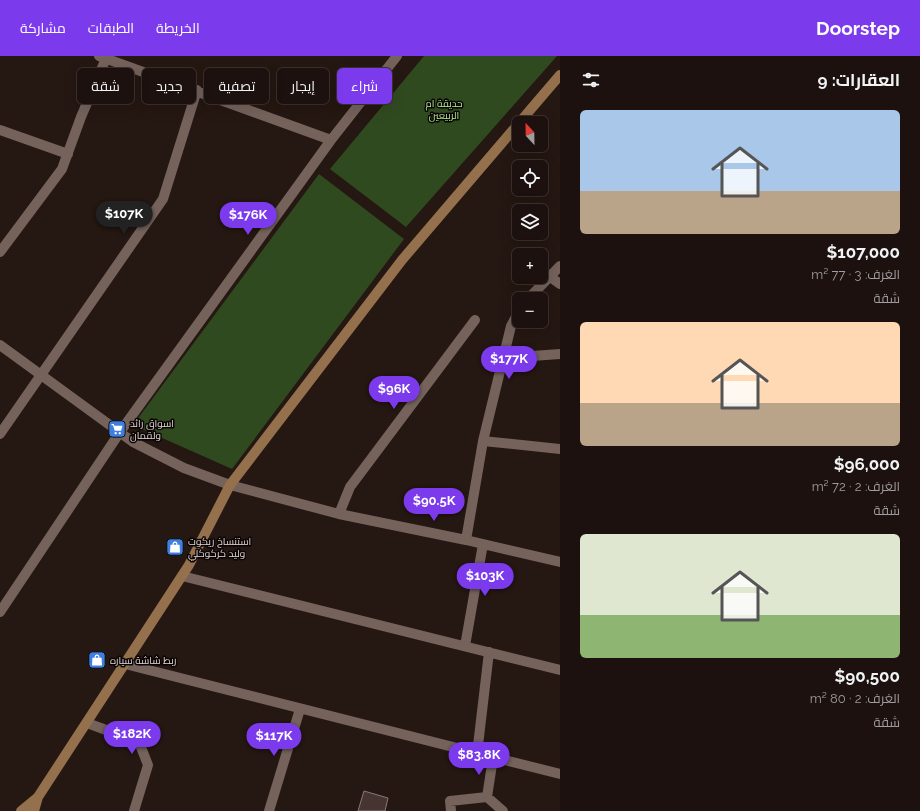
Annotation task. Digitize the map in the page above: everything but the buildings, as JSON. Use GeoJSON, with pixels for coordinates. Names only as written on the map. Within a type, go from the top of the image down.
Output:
{"type":"FeatureCollection","features":[{"type":"Feature","properties":{"kind":"main road"},"geometry":{"type":"LineString","coordinates":[[34,811],[38,797],[182,576],[230,486],[402,260],[560,75]]}},
{"type":"Feature","properties":{"kind":"main road"},"geometry":{"type":"LineString","coordinates":[[21,811],[38,797]]}},
{"type":"Feature","properties":{"kind":"street"},"geometry":{"type":"LineString","coordinates":[[0,612],[120,432],[331,140],[397,56]]}},
{"type":"Feature","properties":{"kind":"street"},"geometry":{"type":"LineString","coordinates":[[0,252],[62,169],[104,57],[331,140]]}},
{"type":"Feature","properties":{"kind":"street"},"geometry":{"type":"LineString","coordinates":[[0,434],[40,374],[163,199],[197,90]]}},
{"type":"Feature","properties":{"kind":"street"},"geometry":{"type":"LineString","coordinates":[[0,130],[68,154]]}},
{"type":"Feature","properties":{"kind":"street"},"geometry":{"type":"LineString","coordinates":[[534,292],[560,266]]}},
{"type":"Feature","properties":{"kind":"street"},"geometry":{"type":"LineString","coordinates":[[549,276],[560,284]]}},
{"type":"Feature","properties":{"kind":"street"},"geometry":{"type":"LineString","coordinates":[[339,514],[350,487],[475,320]]}},
{"type":"Feature","properties":{"kind":"street"},"geometry":{"type":"LineString","coordinates":[[466,540],[483,441],[512,324]]}},
{"type":"Feature","properties":{"kind":"street"},"geometry":{"type":"LineString","coordinates":[[0,345],[133,442],[184,468],[230,486],[339,514],[466,540],[560,562]]}},
{"type":"Feature","properties":{"kind":"street"},"geometry":{"type":"LineString","coordinates":[[503,358],[560,354]]}},
{"type":"Feature","properties":{"kind":"street"},"geometry":{"type":"LineString","coordinates":[[483,441],[560,449]]}},
{"type":"Feature","properties":{"kind":"street"},"geometry":{"type":"LineString","coordinates":[[465,646],[483,544]]}},
{"type":"Feature","properties":{"kind":"street"},"geometry":{"type":"LineString","coordinates":[[182,576],[560,670]]}},
{"type":"Feature","properties":{"kind":"street"},"geometry":{"type":"LineString","coordinates":[[477,754],[489,652]]}},
{"type":"Feature","properties":{"kind":"street"},"geometry":{"type":"LineString","coordinates":[[125,664],[560,774]]}},
{"type":"Feature","properties":{"kind":"street"},"geometry":{"type":"LineString","coordinates":[[269,811],[300,709]]}},
{"type":"Feature","properties":{"kind":"street"},"geometry":{"type":"LineString","coordinates":[[87,722],[139,742],[148,765],[134,811]]}},
{"type":"Feature","properties":{"kind":"street"},"geometry":{"type":"LineString","coordinates":[[488,797],[493,758]]}},
{"type":"Feature","properties":{"kind":"street"},"geometry":{"type":"LineString","coordinates":[[451,811],[450,802],[488,797]]}},
{"type":"Feature","properties":{"kind":"street"},"geometry":{"type":"LineString","coordinates":[[488,797],[503,811]]}},
{"type":"Feature","properties":{"kind":"green space","name":"حديقة ام الربيعين"},"geometry":{"type":"Polygon","coordinates":[[[424,56],[557,56],[406,227],[330,169],[384,104],[392,104],[392,94],[424,56]]]}},
{"type":"Feature","properties":{"kind":"green space"},"geometry":{"type":"Polygon","coordinates":[[[319,174],[404,239],[232,469],[133,425],[319,174]]]}},
{"type":"Feature","properties":{"kind":"place","name":"اسواق رائد ولقمان"},"geometry":{"type":"Point","coordinates":[117,429]}},
{"type":"Feature","properties":{"kind":"place","name":"استنساخ ريكوت وليد كركوكلي"},"geometry":{"type":"Point","coordinates":[175,547]}},
{"type":"Feature","properties":{"kind":"place","name":"ربط شاشة سياره"},"geometry":{"type":"Point","coordinates":[97,660]}}]}
